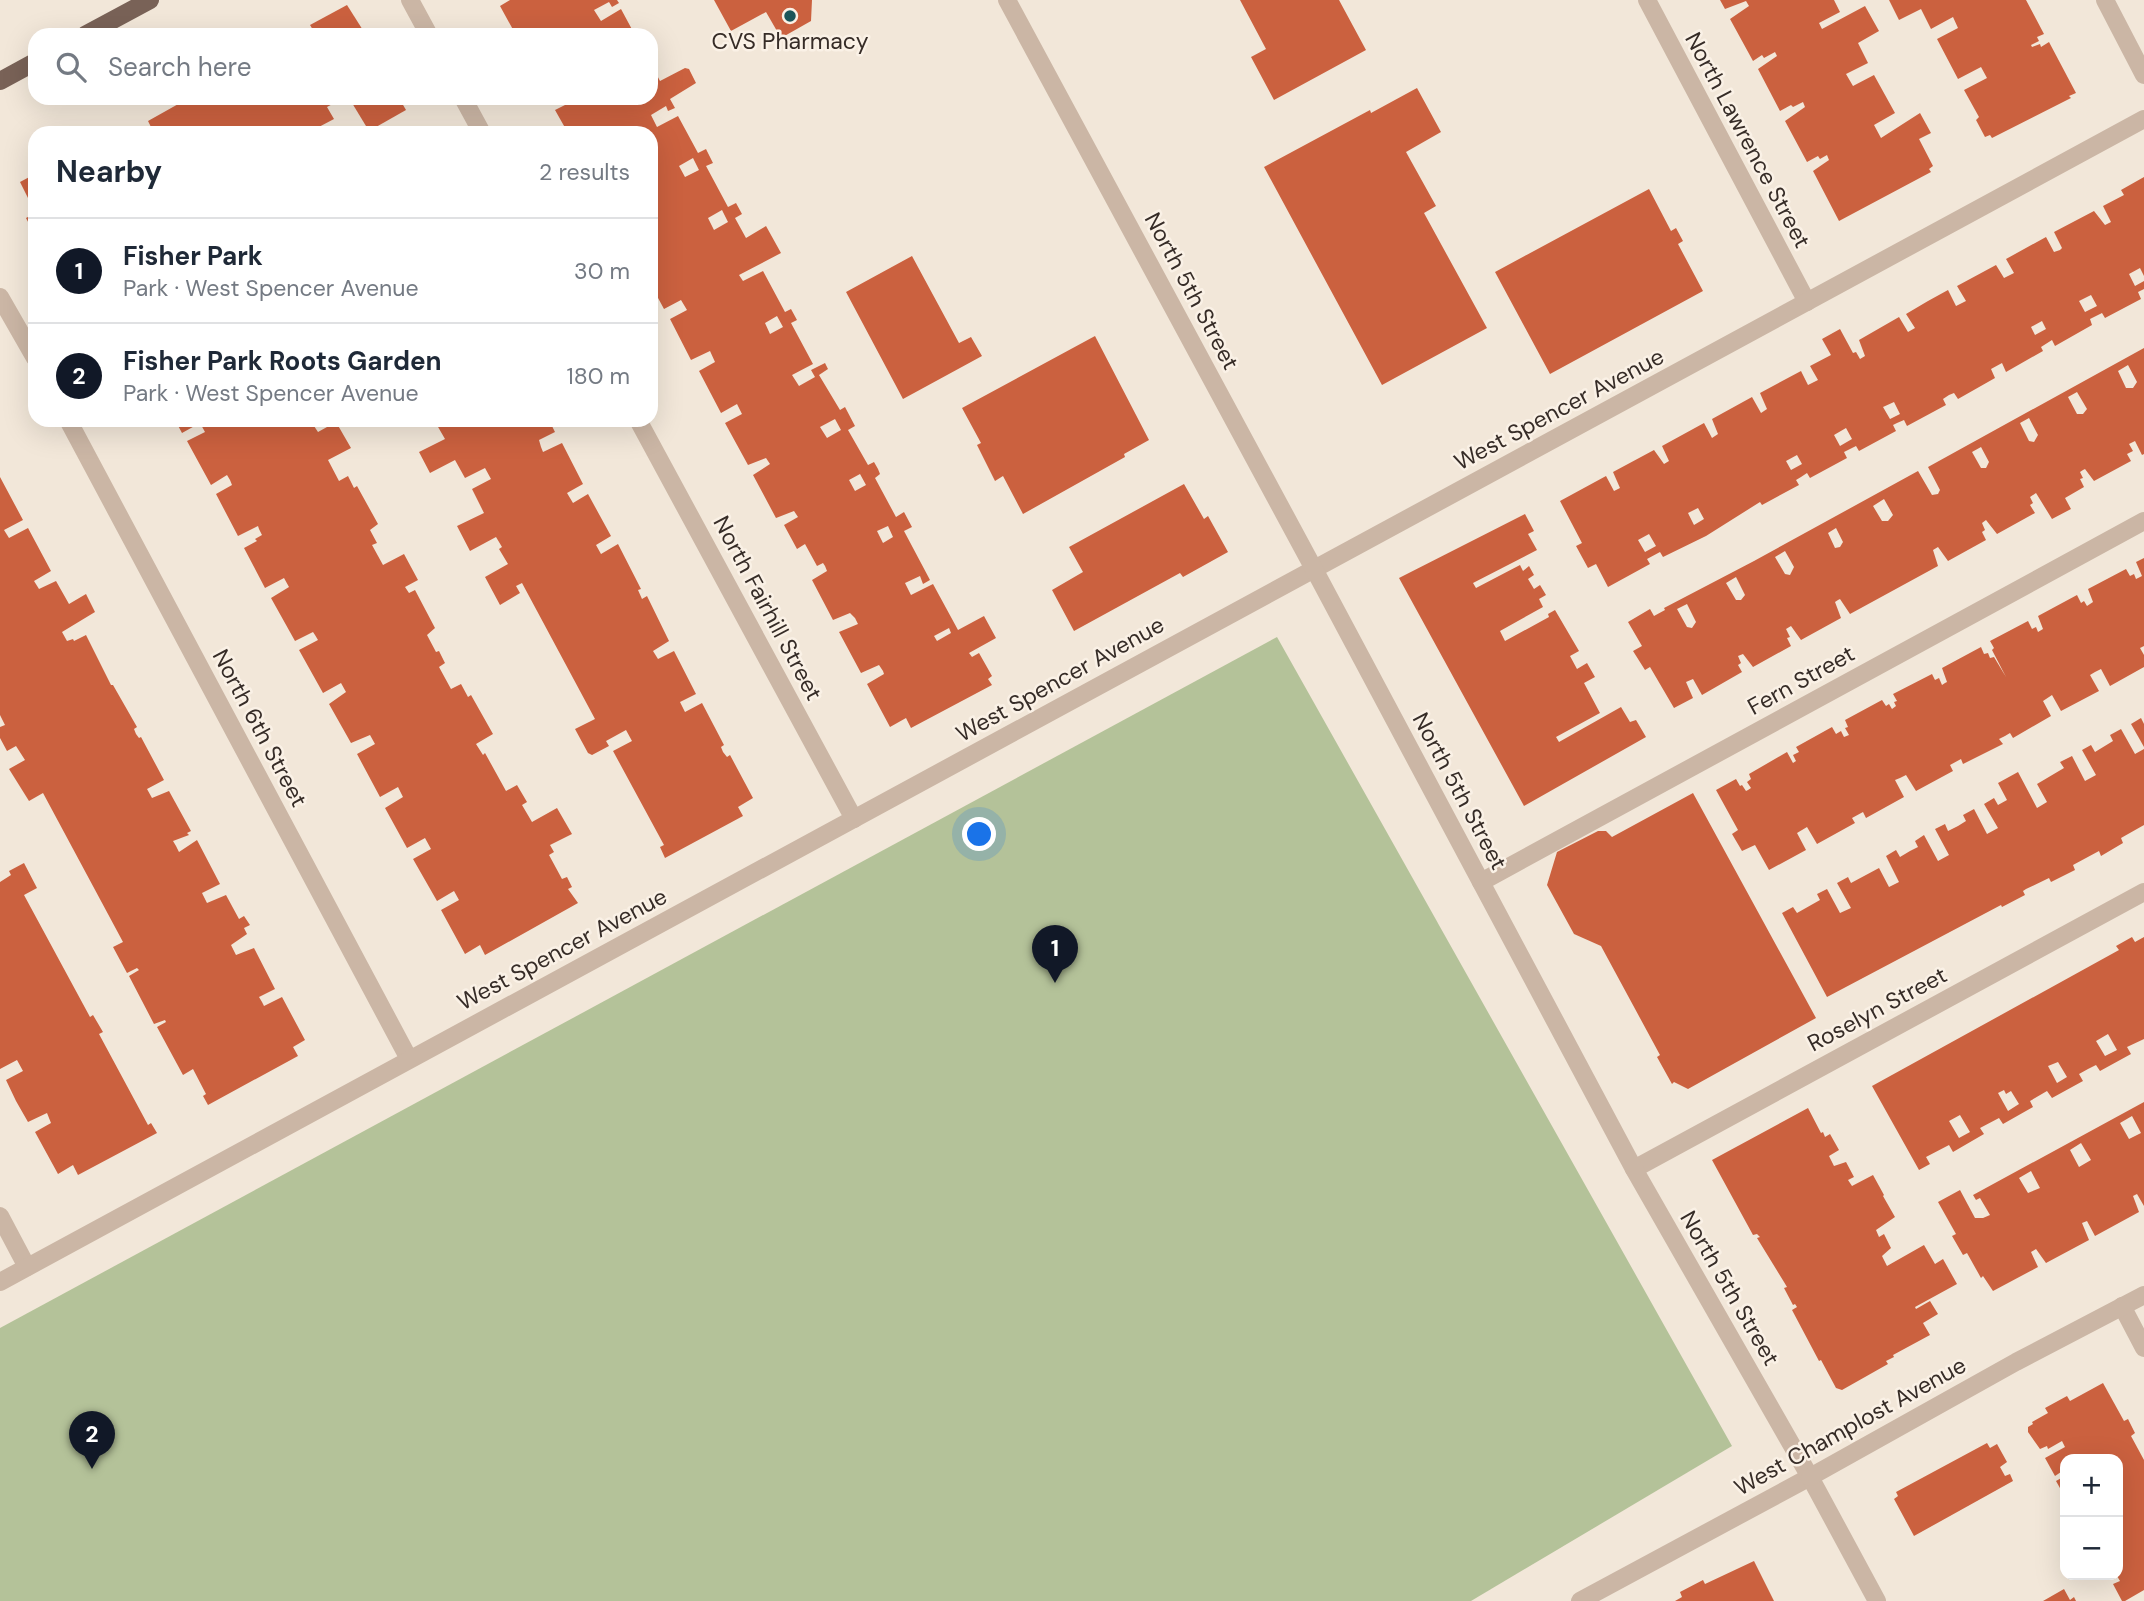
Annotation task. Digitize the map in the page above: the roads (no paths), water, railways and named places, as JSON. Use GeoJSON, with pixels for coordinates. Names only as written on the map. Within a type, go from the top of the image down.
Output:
{"type":"FeatureCollection","features":[{"type":"Feature","properties":{"kind":"main road"},"geometry":{"type":"LineString","coordinates":[[98,28],[150,0]]}},
{"type":"Feature","properties":{"kind":"main road"},"geometry":{"type":"LineString","coordinates":[[0,81],[28,66]]}},
{"type":"Feature","properties":{"kind":"street"},"geometry":{"type":"LineString","coordinates":[[410,0],[425,28]]}},
{"type":"Feature","properties":{"kind":"street","name":"North 5th Street"},"geometry":{"type":"LineString","coordinates":[[1007,0],[1633,1169],[1810,1477],[1877,1601]]}},
{"type":"Feature","properties":{"kind":"street","name":"North Lawrence Street"},"geometry":{"type":"LineString","coordinates":[[1647,0],[1807,302]]}},
{"type":"Feature","properties":{"kind":"street"},"geometry":{"type":"LineString","coordinates":[[2105,0],[2144,75]]}},
{"type":"Feature","properties":{"kind":"street"},"geometry":{"type":"LineString","coordinates":[[467,105],[478,126]]}},
{"type":"Feature","properties":{"kind":"street","name":"West Spencer Avenue"},"geometry":{"type":"LineString","coordinates":[[0,1282],[2144,118]]}},
{"type":"Feature","properties":{"kind":"street"},"geometry":{"type":"LineString","coordinates":[[0,297],[28,346]]}},
{"type":"Feature","properties":{"kind":"street","name":"North 6th Street"},"geometry":{"type":"LineString","coordinates":[[72,427],[409,1059]]}},
{"type":"Feature","properties":{"kind":"street","name":"North Fairhill Street"},"geometry":{"type":"LineString","coordinates":[[642,427],[854,819]]}},
{"type":"Feature","properties":{"kind":"street","name":"Fern Street"},"geometry":{"type":"LineString","coordinates":[[1481,882],[2144,521]]}},
{"type":"Feature","properties":{"kind":"street","name":"Roselyn Street"},"geometry":{"type":"LineString","coordinates":[[1633,1169],[2144,891]]}},
{"type":"Feature","properties":{"kind":"street"},"geometry":{"type":"LineString","coordinates":[[0,1216],[27,1268]]}},
{"type":"Feature","properties":{"kind":"street","name":"West Champlost Avenue"},"geometry":{"type":"LineString","coordinates":[[1580,1601],[2016,1362],[2144,1295]]}},
{"type":"Feature","properties":{"kind":"street"},"geometry":{"type":"LineString","coordinates":[[2122,1306],[2144,1348]]}},
{"type":"Feature","properties":{"kind":"place","name":"CVS Pharmacy"},"geometry":{"type":"Point","coordinates":[790,16]}},
{"type":"Feature","properties":{"kind":"place","name":"Fisher Park"},"geometry":{"type":"Point","coordinates":[1055,983]}},
{"type":"Feature","properties":{"kind":"place","name":"Fisher Park Roots Garden"},"geometry":{"type":"Point","coordinates":[92,1469]}}]}
